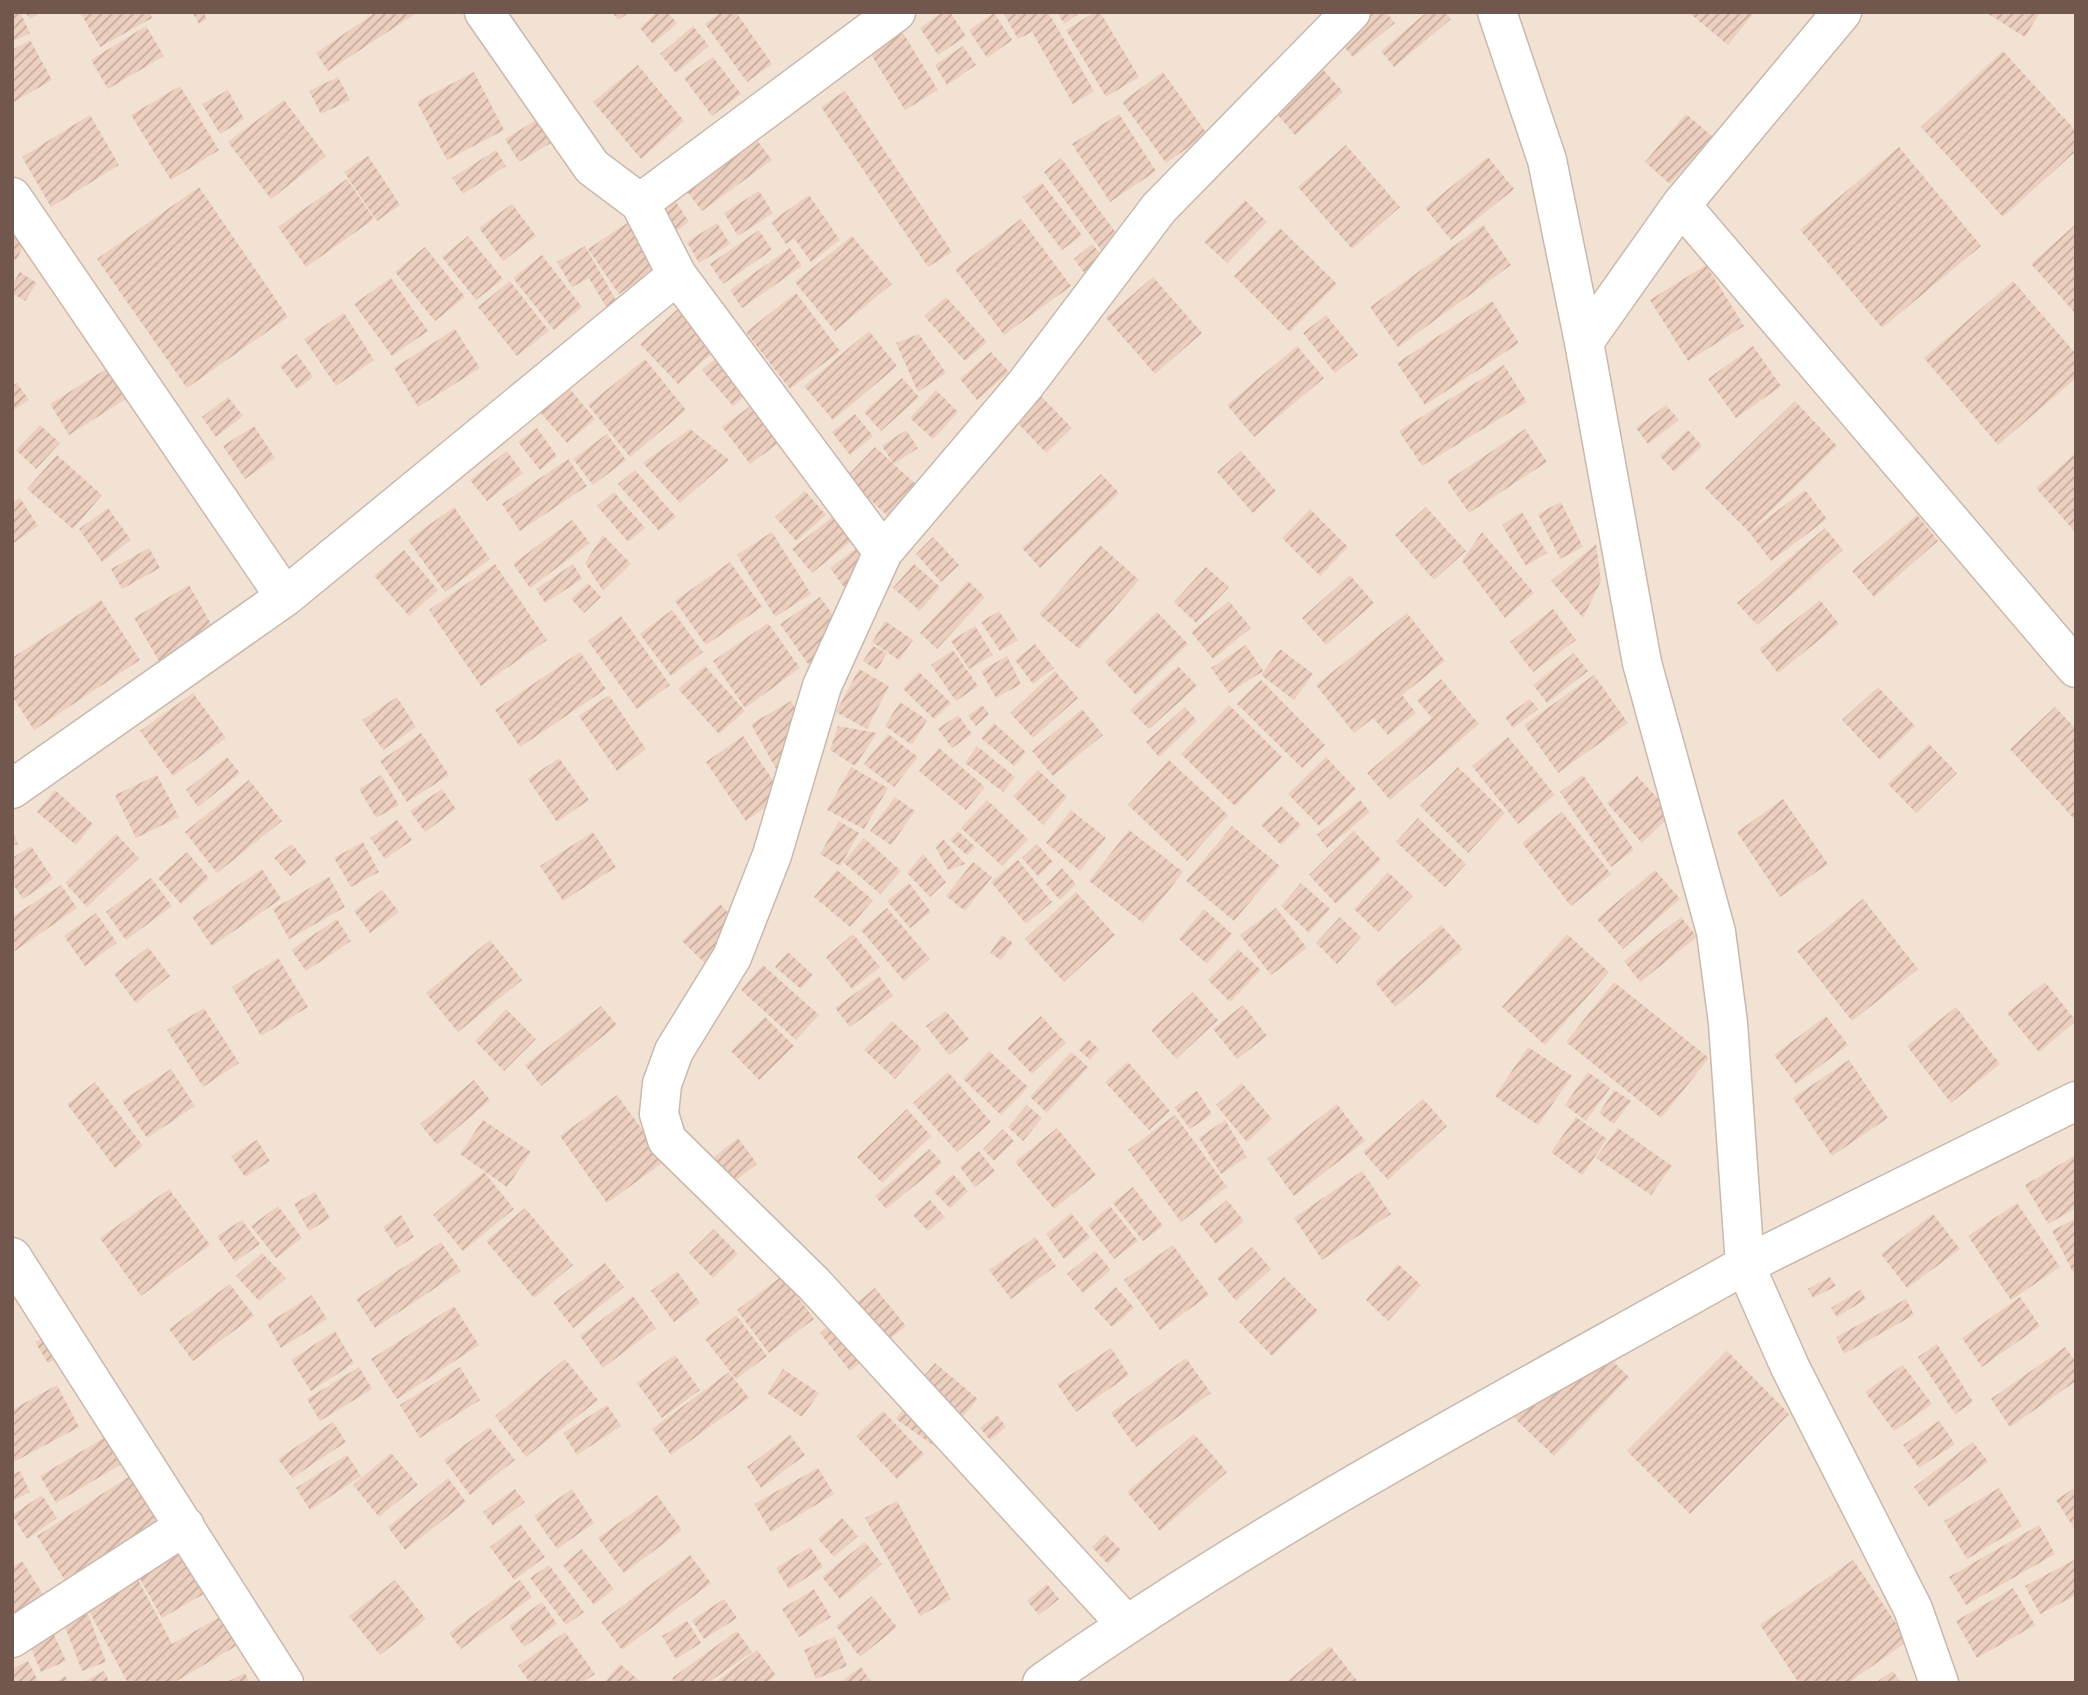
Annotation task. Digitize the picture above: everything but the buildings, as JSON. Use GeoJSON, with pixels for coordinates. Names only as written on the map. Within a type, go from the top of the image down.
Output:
{"type":"FeatureCollection","features":[{"type":"Feature","properties":{"kind":"street"},"geometry":{"type":"LineString","coordinates":[[484,12],[592,167],[640,203],[677,275],[883,552]]}},
{"type":"Feature","properties":{"kind":"street"},"geometry":{"type":"LineString","coordinates":[[640,203],[896,12]]}},
{"type":"Feature","properties":{"kind":"street"},"geometry":{"type":"LineString","coordinates":[[1126,1624],[814,1284],[667,1140],[659,1114],[662,1084],[674,1051],[732,957],[772,855],[822,686],[883,552],[1025,385],[1159,208],[1351,12]]}},
{"type":"Feature","properties":{"kind":"street"},"geometry":{"type":"LineString","coordinates":[[1497,12],[1547,160],[1584,342],[1642,663],[1716,932],[1728,1023],[1745,1265],[1790,1367],[1913,1609],[1938,1683]]}},
{"type":"Feature","properties":{"kind":"street"},"geometry":{"type":"LineString","coordinates":[[1584,342],[1681,205],[1842,12]]}},
{"type":"Feature","properties":{"kind":"street"},"geometry":{"type":"LineString","coordinates":[[12,197],[285,597]]}},
{"type":"Feature","properties":{"kind":"street"},"geometry":{"type":"LineString","coordinates":[[1681,205],[2076,667]]}},
{"type":"Feature","properties":{"kind":"street"},"geometry":{"type":"LineString","coordinates":[[12,789],[285,597],[677,275]]}},
{"type":"Feature","properties":{"kind":"street"},"geometry":{"type":"LineString","coordinates":[[1042,1683],[1126,1624],[1315,1506],[1745,1265],[2076,1101]]}},
{"type":"Feature","properties":{"kind":"street"},"geometry":{"type":"LineString","coordinates":[[12,1257],[284,1683]]}},
{"type":"Feature","properties":{"kind":"street"},"geometry":{"type":"LineString","coordinates":[[12,1637],[185,1527]]}},
{"type":"Feature","properties":{"kind":"shaded area"},"geometry":{"type":"Polygon","coordinates":[[[12,12],[2076,12],[2076,1683],[12,1683],[12,12]]]}}]}
